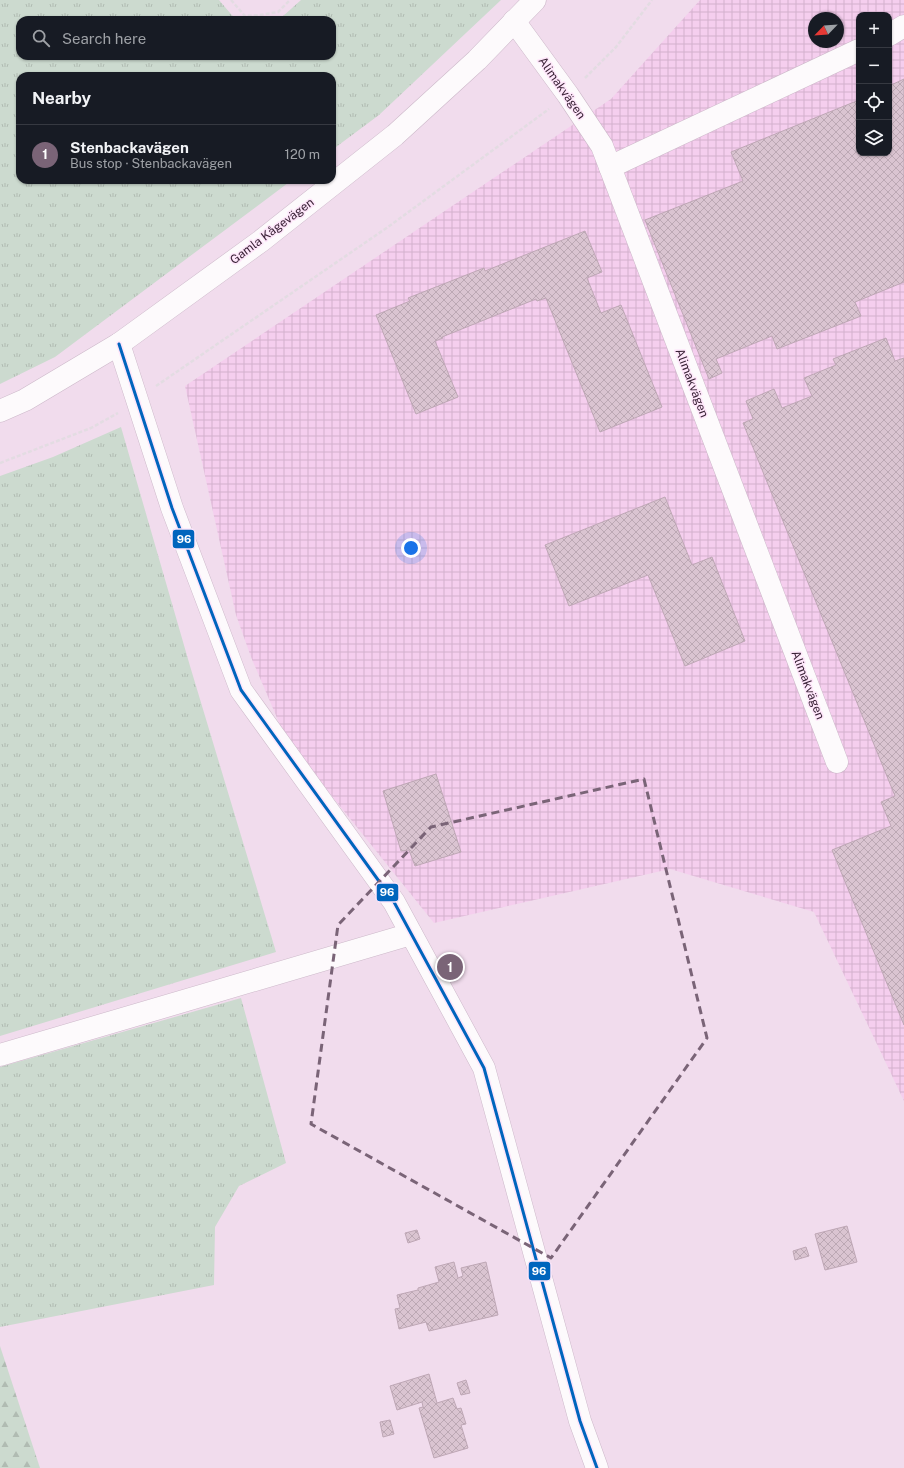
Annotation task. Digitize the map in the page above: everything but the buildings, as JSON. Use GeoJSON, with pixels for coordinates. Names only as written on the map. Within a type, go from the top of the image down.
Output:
{"type":"FeatureCollection","features":[{"type":"Feature","properties":{"kind":"street","name":"Gamla Kågevägen"},"geometry":{"type":"LineString","coordinates":[[336,181],[395,134],[477,60],[535,0]]}},
{"type":"Feature","properties":{"kind":"street","name":"Alimakvägen"},"geometry":{"type":"LineString","coordinates":[[514,21],[568,95],[602,146],[838,762]]}},
{"type":"Feature","properties":{"kind":"street"},"geometry":{"type":"LineString","coordinates":[[892,33],[904,26]]}},
{"type":"Feature","properties":{"kind":"street"},"geometry":{"type":"LineString","coordinates":[[610,167],[856,51]]}},
{"type":"Feature","properties":{"kind":"street","name":"Gamla Kågevägen"},"geometry":{"type":"LineString","coordinates":[[0,412],[25,400],[119,344],[261,241],[332,184]]}},
{"type":"Feature","properties":{"kind":"street"},"geometry":{"type":"LineString","coordinates":[[119,344],[172,508],[241,690],[394,902],[484,1068],[580,1421],[597,1468]]}},
{"type":"Feature","properties":{"kind":"street"},"geometry":{"type":"LineString","coordinates":[[0,1055],[411,934]]}},
{"type":"Feature","properties":{"kind":"path"},"geometry":{"type":"LineString","coordinates":[[231,0],[245,16],[278,12],[290,0]]}},
{"type":"Feature","properties":{"kind":"path"},"geometry":{"type":"LineString","coordinates":[[0,463],[91,428],[138,401],[160,382],[388,227],[568,95],[616,47],[652,0]]}},
{"type":"Feature","properties":{"kind":"highlighted area"},"geometry":{"type":"Polygon","coordinates":[[[644,779],[707,1038],[551,1258],[311,1124],[338,925],[431,827],[644,779]]]}},
{"type":"Feature","properties":{"kind":"shaded area"},"geometry":{"type":"Polygon","coordinates":[[[700,0],[904,0],[904,1101],[814,912],[670,869],[434,923],[286,739],[251,657],[236,615],[185,386],[611,99],[700,0]]]}},
{"type":"Feature","properties":{"kind":"green space"},"geometry":{"type":"Polygon","coordinates":[[[0,0],[219,0],[233,16],[16,16],[16,60],[336,60],[336,16],[283,16],[301,0],[501,0],[379,115],[336,147],[336,72],[16,72],[16,184],[287,184],[55,357],[0,384],[0,0]]]}},
{"type":"Feature","properties":{"kind":"green space"},"geometry":{"type":"Polygon","coordinates":[[[121,427],[190,666],[276,952],[0,1036],[0,476],[53,457],[121,427]]]}},
{"type":"Feature","properties":{"kind":"green space"},"geometry":{"type":"Polygon","coordinates":[[[241,998],[286,1163],[239,1186],[215,1227],[214,1285],[0,1327],[0,1067],[241,998]]]}},
{"type":"Feature","properties":{"kind":"green space"},"geometry":{"type":"Polygon","coordinates":[[[0,1346],[40,1468],[0,1468],[0,1346]]]}},
{"type":"Feature","properties":{"kind":"transit line","name":"96"},"geometry":{"type":"LineString","coordinates":[[119,344],[172,508],[241,690],[394,902],[484,1068],[580,1421],[597,1468]]}},
{"type":"Feature","properties":{"kind":"place","name":"Stenbackavägen"},"geometry":{"type":"Point","coordinates":[450,967]}}]}
